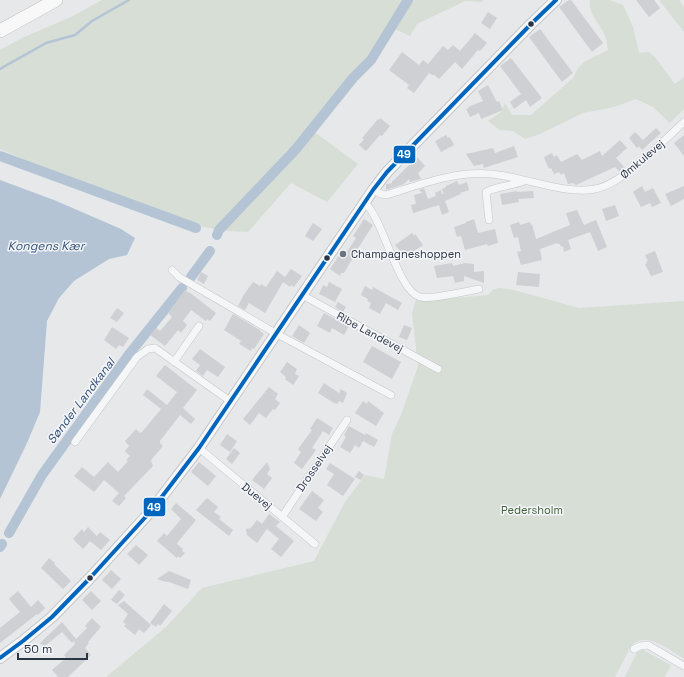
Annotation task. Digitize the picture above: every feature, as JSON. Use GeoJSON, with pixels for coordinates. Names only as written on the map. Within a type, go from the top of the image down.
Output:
{"type":"FeatureCollection","features":[{"type":"Feature","properties":{"kind":"highway"},"geometry":{"type":"LineString","coordinates":[[0,31],[56,0]]}},
{"type":"Feature","properties":{"kind":"main road"},"geometry":{"type":"LineString","coordinates":[[0,658],[52,617],[90,578],[151,510],[199,448],[373,190],[387,172],[556,0]]}},
{"type":"Feature","properties":{"kind":"street","name":"Ømkulevej"},"geometry":{"type":"LineString","coordinates":[[373,190],[386,195],[459,174],[473,173],[491,174],[577,190],[595,189],[609,184],[624,175],[684,122]]}},
{"type":"Feature","properties":{"kind":"street","name":"Ømkulevej"},"geometry":{"type":"LineString","coordinates":[[489,220],[486,192],[491,189],[516,185],[524,181]]}},
{"type":"Feature","properties":{"kind":"street"},"geometry":{"type":"LineString","coordinates":[[365,203],[371,208],[388,248],[404,280],[415,295],[421,298],[479,289]]}},
{"type":"Feature","properties":{"kind":"street"},"geometry":{"type":"LineString","coordinates":[[172,270],[179,277],[277,334],[391,395]]}},
{"type":"Feature","properties":{"kind":"street","name":"Ribe Landevej"},"geometry":{"type":"LineString","coordinates":[[302,295],[438,369]]}},
{"type":"Feature","properties":{"kind":"street"},"geometry":{"type":"LineString","coordinates":[[174,362],[199,326]]}},
{"type":"Feature","properties":{"kind":"street"},"geometry":{"type":"LineString","coordinates":[[75,442],[137,357],[148,349],[155,348],[230,401]]}},
{"type":"Feature","properties":{"kind":"street","name":"Drosselvej"},"geometry":{"type":"LineString","coordinates":[[282,517],[347,420]]}},
{"type":"Feature","properties":{"kind":"street","name":"Duevej"},"geometry":{"type":"LineString","coordinates":[[199,448],[316,544]]}},
{"type":"Feature","properties":{"kind":"street"},"geometry":{"type":"LineString","coordinates":[[634,649],[640,646],[648,645],[684,666]]}},
{"type":"Feature","properties":{"kind":"green space"},"geometry":{"type":"Polygon","coordinates":[[[102,0],[484,0],[482,2],[465,1],[417,24],[410,36],[393,28],[313,131],[358,164],[327,202],[291,183],[248,232],[228,231],[203,227],[41,167],[0,149],[0,50],[22,38],[71,17],[102,0]]]}},
{"type":"Feature","properties":{"kind":"green space"},"geometry":{"type":"Polygon","coordinates":[[[590,0],[609,0],[623,5],[633,27],[639,53],[649,52],[655,57],[675,84],[684,77],[684,109],[670,123],[653,107],[636,99],[614,107],[583,113],[540,134],[525,139],[513,131],[500,130],[488,121],[501,112],[505,103],[512,115],[531,115],[573,78],[578,68],[584,62],[608,50],[604,33],[591,10],[590,0]]]}},
{"type":"Feature","properties":{"kind":"green space"},"geometry":{"type":"Polygon","coordinates":[[[659,0],[679,0],[684,7],[684,32],[659,0]]]}},
{"type":"Feature","properties":{"kind":"green space","name":"Pedersholm"},"geometry":{"type":"Polygon","coordinates":[[[500,288],[514,290],[579,308],[684,301],[684,659],[658,643],[644,640],[631,646],[615,677],[106,677],[166,627],[202,588],[314,561],[345,502],[365,475],[384,479],[392,434],[401,415],[418,366],[412,313],[416,300],[423,301],[488,295],[494,289],[500,288]]]}},
{"type":"Feature","properties":{"kind":"green space"},"geometry":{"type":"Polygon","coordinates":[[[641,649],[671,665],[665,677],[625,677],[637,652],[641,649]]]}},
{"type":"Feature","properties":{"kind":"water","name":"Kongens Kær"},"geometry":{"type":"Polygon","coordinates":[[[0,180],[54,200],[121,229],[135,238],[127,255],[109,259],[74,281],[59,298],[47,321],[40,412],[0,499],[0,180]]]}},
{"type":"Feature","properties":{"kind":"building"},"geometry":{"type":"Polygon","coordinates":[[[571,0],[603,43],[592,52],[559,7],[571,0]]]}},
{"type":"Feature","properties":{"kind":"building"},"geometry":{"type":"Polygon","coordinates":[[[636,0],[654,0],[660,8],[649,17],[636,0]]]}},
{"type":"Feature","properties":{"kind":"building"},"geometry":{"type":"Polygon","coordinates":[[[488,12],[497,18],[490,29],[481,23],[488,12]]]}},
{"type":"Feature","properties":{"kind":"building"},"geometry":{"type":"Polygon","coordinates":[[[540,29],[573,73],[562,82],[529,37],[540,29]]]}},
{"type":"Feature","properties":{"kind":"building"},"geometry":{"type":"Polygon","coordinates":[[[475,33],[487,43],[480,51],[478,50],[462,69],[455,62],[439,79],[429,73],[414,93],[407,88],[409,85],[389,70],[402,52],[419,65],[423,60],[428,64],[443,46],[448,50],[453,45],[460,51],[475,33]]]}},
{"type":"Feature","properties":{"kind":"building"},"geometry":{"type":"Polygon","coordinates":[[[511,58],[542,98],[530,107],[526,100],[514,109],[510,102],[521,94],[500,66],[511,58]]]}},
{"type":"Feature","properties":{"kind":"building"},"geometry":{"type":"Polygon","coordinates":[[[488,85],[497,102],[499,101],[503,110],[481,119],[479,113],[470,117],[466,109],[483,101],[478,91],[488,85]]]}},
{"type":"Feature","properties":{"kind":"building"},"geometry":{"type":"Polygon","coordinates":[[[380,118],[390,126],[366,151],[359,145],[364,139],[362,138],[380,118]]]}},
{"type":"Feature","properties":{"kind":"building"},"geometry":{"type":"Polygon","coordinates":[[[656,128],[661,133],[642,150],[639,146],[637,148],[629,138],[635,132],[643,140],[656,128]]]}},
{"type":"Feature","properties":{"kind":"building"},"geometry":{"type":"Polygon","coordinates":[[[446,135],[448,138],[450,137],[454,145],[441,152],[435,141],[446,135]]]}},
{"type":"Feature","properties":{"kind":"building"},"geometry":{"type":"Polygon","coordinates":[[[684,135],[684,156],[674,143],[684,135]]]}},
{"type":"Feature","properties":{"kind":"building"},"geometry":{"type":"Polygon","coordinates":[[[620,140],[627,148],[616,158],[625,168],[620,172],[615,167],[576,185],[573,183],[568,184],[564,173],[561,175],[559,172],[554,174],[551,168],[549,169],[544,157],[552,153],[554,157],[557,155],[561,162],[577,154],[582,160],[600,151],[602,156],[620,140]]]}},
{"type":"Feature","properties":{"kind":"building"},"geometry":{"type":"Polygon","coordinates":[[[514,146],[518,157],[484,168],[483,164],[474,166],[466,154],[493,148],[495,153],[514,146]]]}},
{"type":"Feature","properties":{"kind":"building"},"geometry":{"type":"Polygon","coordinates":[[[417,157],[425,166],[418,173],[421,179],[410,182],[409,179],[404,184],[386,190],[386,184],[392,183],[392,181],[417,157]]]}},
{"type":"Feature","properties":{"kind":"building"},"geometry":{"type":"Polygon","coordinates":[[[457,181],[459,185],[467,182],[469,190],[445,201],[449,212],[442,215],[439,205],[413,213],[411,205],[416,204],[414,195],[422,193],[419,190],[424,188],[428,199],[436,196],[435,193],[441,190],[442,194],[444,194],[442,189],[457,181]]]}},
{"type":"Feature","properties":{"kind":"building"},"geometry":{"type":"Polygon","coordinates":[[[642,186],[645,192],[653,188],[661,203],[652,207],[650,203],[641,207],[633,192],[642,186]]]}},
{"type":"Feature","properties":{"kind":"building"},"geometry":{"type":"Polygon","coordinates":[[[684,186],[684,199],[671,206],[665,194],[684,186]]]}},
{"type":"Feature","properties":{"kind":"building"},"geometry":{"type":"Polygon","coordinates":[[[517,191],[533,191],[534,198],[518,199],[519,202],[502,205],[500,194],[517,191]]]}},
{"type":"Feature","properties":{"kind":"building"},"geometry":{"type":"Polygon","coordinates":[[[615,205],[619,216],[606,221],[602,209],[615,205]]]}},
{"type":"Feature","properties":{"kind":"building"},"geometry":{"type":"Polygon","coordinates":[[[577,210],[584,225],[596,220],[607,247],[598,251],[590,232],[568,240],[571,249],[564,252],[563,246],[561,247],[560,244],[557,243],[540,249],[542,260],[521,265],[517,252],[521,251],[518,237],[514,238],[510,225],[519,222],[520,225],[530,222],[531,225],[532,224],[536,239],[570,225],[566,213],[577,210]]]}},
{"type":"Feature","properties":{"kind":"building"},"geometry":{"type":"Polygon","coordinates":[[[364,219],[373,225],[344,273],[341,273],[340,276],[330,269],[343,249],[347,252],[356,238],[353,236],[364,219]]]}},
{"type":"Feature","properties":{"kind":"building"},"geometry":{"type":"Polygon","coordinates":[[[474,219],[478,233],[495,229],[498,243],[488,246],[487,244],[465,250],[461,236],[457,237],[454,227],[474,219]]]}},
{"type":"Feature","properties":{"kind":"building"},"geometry":{"type":"Polygon","coordinates":[[[313,223],[322,229],[313,241],[305,236],[313,223]]]}},
{"type":"Feature","properties":{"kind":"building"},"geometry":{"type":"Polygon","coordinates":[[[412,233],[414,236],[415,234],[423,245],[405,257],[395,245],[412,233]]]}},
{"type":"Feature","properties":{"kind":"building"},"geometry":{"type":"Polygon","coordinates":[[[655,251],[663,272],[651,276],[645,264],[647,263],[646,261],[648,261],[645,255],[655,251]]]}},
{"type":"Feature","properties":{"kind":"building"},"geometry":{"type":"Polygon","coordinates":[[[452,263],[453,266],[465,263],[474,264],[474,272],[484,271],[484,283],[464,276],[464,281],[455,283],[453,276],[437,278],[434,266],[452,263]]]}},
{"type":"Feature","properties":{"kind":"building"},"geometry":{"type":"Polygon","coordinates":[[[291,269],[302,276],[294,287],[291,285],[290,287],[283,282],[265,313],[249,303],[245,310],[238,306],[253,282],[260,286],[261,284],[266,287],[277,271],[285,277],[291,269]]]}},
{"type":"Feature","properties":{"kind":"building"},"geometry":{"type":"Polygon","coordinates":[[[201,272],[208,276],[204,284],[197,280],[201,272]]]}},
{"type":"Feature","properties":{"kind":"building"},"geometry":{"type":"Polygon","coordinates":[[[518,272],[540,274],[539,287],[516,285],[518,272]]]}},
{"type":"Feature","properties":{"kind":"building"},"geometry":{"type":"Polygon","coordinates":[[[329,282],[342,289],[335,302],[319,294],[323,285],[327,287],[329,282]]]}},
{"type":"Feature","properties":{"kind":"building"},"geometry":{"type":"Polygon","coordinates":[[[365,286],[372,290],[373,287],[402,303],[398,310],[386,303],[380,314],[369,308],[371,303],[367,301],[368,299],[361,295],[365,286]]]}},
{"type":"Feature","properties":{"kind":"building"},"geometry":{"type":"Polygon","coordinates":[[[185,290],[216,313],[210,321],[207,319],[206,321],[191,310],[183,321],[187,325],[181,333],[178,330],[165,346],[150,335],[156,328],[160,331],[172,317],[168,313],[185,290]]]}},
{"type":"Feature","properties":{"kind":"building"},"geometry":{"type":"Polygon","coordinates":[[[338,302],[346,307],[343,312],[335,307],[338,302]]]}},
{"type":"Feature","properties":{"kind":"building"},"geometry":{"type":"Polygon","coordinates":[[[117,308],[124,313],[117,322],[110,318],[117,308]]]}},
{"type":"Feature","properties":{"kind":"building"},"geometry":{"type":"Polygon","coordinates":[[[324,313],[349,326],[344,335],[332,328],[330,333],[317,326],[324,313]]]}},
{"type":"Feature","properties":{"kind":"building"},"geometry":{"type":"Polygon","coordinates":[[[233,314],[264,334],[251,351],[239,344],[241,341],[224,330],[233,314]]]}},
{"type":"Feature","properties":{"kind":"building"},"geometry":{"type":"Polygon","coordinates":[[[299,325],[310,333],[304,343],[292,336],[299,325]]]}},
{"type":"Feature","properties":{"kind":"building"},"geometry":{"type":"Polygon","coordinates":[[[404,325],[412,328],[407,340],[399,337],[404,325]]]}},
{"type":"Feature","properties":{"kind":"building"},"geometry":{"type":"Polygon","coordinates":[[[112,327],[129,338],[123,347],[119,345],[116,349],[104,340],[112,327]]]}},
{"type":"Feature","properties":{"kind":"building"},"geometry":{"type":"Polygon","coordinates":[[[372,346],[401,362],[392,379],[363,362],[372,346]]]}},
{"type":"Feature","properties":{"kind":"building"},"geometry":{"type":"Polygon","coordinates":[[[200,349],[225,367],[218,377],[207,370],[203,376],[196,371],[200,365],[192,359],[200,349]]]}},
{"type":"Feature","properties":{"kind":"building"},"geometry":{"type":"Polygon","coordinates":[[[287,362],[297,369],[295,374],[299,376],[293,385],[285,379],[286,377],[280,372],[287,362]]]}},
{"type":"Feature","properties":{"kind":"building"},"geometry":{"type":"Polygon","coordinates":[[[165,365],[197,390],[183,408],[195,419],[191,424],[180,415],[160,441],[163,446],[151,460],[153,466],[124,496],[126,498],[119,506],[112,501],[119,493],[104,480],[94,492],[74,476],[82,467],[94,477],[108,462],[118,472],[128,461],[126,460],[130,456],[125,451],[129,446],[125,441],[136,429],[140,433],[142,432],[161,409],[143,395],[147,389],[167,405],[177,392],[156,376],[165,365]]]}},
{"type":"Feature","properties":{"kind":"building"},"geometry":{"type":"Polygon","coordinates":[[[324,383],[339,393],[341,389],[347,393],[343,403],[339,401],[337,404],[334,403],[318,393],[324,383]]]}},
{"type":"Feature","properties":{"kind":"building"},"geometry":{"type":"Polygon","coordinates":[[[269,387],[278,394],[275,399],[280,403],[266,418],[259,413],[250,425],[243,419],[269,387]]]}},
{"type":"Feature","properties":{"kind":"building"},"geometry":{"type":"Polygon","coordinates":[[[363,401],[367,404],[368,401],[384,413],[376,426],[355,413],[363,401]]]}},
{"type":"Feature","properties":{"kind":"building"},"geometry":{"type":"Polygon","coordinates":[[[317,418],[333,428],[329,435],[323,431],[312,448],[316,450],[302,469],[294,463],[301,452],[298,449],[312,430],[310,429],[317,418]]]}},
{"type":"Feature","properties":{"kind":"building"},"geometry":{"type":"Polygon","coordinates":[[[349,426],[378,440],[374,447],[363,441],[359,448],[355,445],[350,453],[340,447],[346,437],[344,435],[349,426]]]}},
{"type":"Feature","properties":{"kind":"building"},"geometry":{"type":"Polygon","coordinates":[[[227,434],[237,441],[230,452],[220,445],[227,434]]]}},
{"type":"Feature","properties":{"kind":"building"},"geometry":{"type":"Polygon","coordinates":[[[234,448],[240,453],[232,464],[226,459],[234,448]]]}},
{"type":"Feature","properties":{"kind":"building"},"geometry":{"type":"Polygon","coordinates":[[[199,462],[216,476],[208,486],[191,472],[199,462]]]}},
{"type":"Feature","properties":{"kind":"building"},"geometry":{"type":"Polygon","coordinates":[[[267,462],[270,469],[267,474],[272,478],[264,489],[252,480],[267,462]]]}},
{"type":"Feature","properties":{"kind":"building"},"geometry":{"type":"Polygon","coordinates":[[[330,463],[355,479],[343,496],[327,485],[334,474],[326,469],[330,463]]]}},
{"type":"Feature","properties":{"kind":"building"},"geometry":{"type":"Polygon","coordinates":[[[359,471],[364,475],[361,480],[355,477],[359,471]]]}},
{"type":"Feature","properties":{"kind":"building"},"geometry":{"type":"Polygon","coordinates":[[[312,491],[324,500],[318,508],[323,512],[316,521],[299,509],[312,491]]]}},
{"type":"Feature","properties":{"kind":"building"},"geometry":{"type":"Polygon","coordinates":[[[207,498],[218,507],[214,512],[221,517],[219,519],[233,530],[229,536],[196,510],[207,498]]]}},
{"type":"Feature","properties":{"kind":"building"},"geometry":{"type":"Polygon","coordinates":[[[176,503],[196,520],[177,544],[185,553],[180,558],[178,556],[177,558],[157,541],[164,533],[167,536],[181,519],[171,509],[176,503]]]}},
{"type":"Feature","properties":{"kind":"building"},"geometry":{"type":"Polygon","coordinates":[[[269,514],[280,522],[276,526],[294,541],[281,557],[271,549],[279,539],[267,529],[257,543],[247,535],[246,529],[251,528],[257,520],[262,524],[269,514]]]}},
{"type":"Feature","properties":{"kind":"building"},"geometry":{"type":"Polygon","coordinates":[[[88,527],[97,536],[100,532],[110,540],[101,550],[90,541],[83,549],[73,539],[82,529],[84,532],[88,527]]]}},
{"type":"Feature","properties":{"kind":"building"},"geometry":{"type":"Polygon","coordinates":[[[136,545],[148,555],[139,565],[127,554],[136,545]]]}},
{"type":"Feature","properties":{"kind":"building"},"geometry":{"type":"Polygon","coordinates":[[[49,558],[71,581],[63,589],[41,568],[49,558]]]}},
{"type":"Feature","properties":{"kind":"building"},"geometry":{"type":"Polygon","coordinates":[[[111,570],[121,579],[112,589],[102,580],[111,570]]]}},
{"type":"Feature","properties":{"kind":"building"},"geometry":{"type":"Polygon","coordinates":[[[169,571],[191,580],[188,589],[157,579],[169,571]]]}},
{"type":"Feature","properties":{"kind":"building"},"geometry":{"type":"Polygon","coordinates":[[[119,590],[125,595],[117,604],[111,600],[119,590]]]}},
{"type":"Feature","properties":{"kind":"building"},"geometry":{"type":"Polygon","coordinates":[[[18,591],[31,607],[38,600],[45,608],[38,615],[37,614],[0,643],[0,628],[20,612],[9,599],[18,591]]]}},
{"type":"Feature","properties":{"kind":"building"},"geometry":{"type":"Polygon","coordinates":[[[91,591],[101,601],[92,610],[82,600],[91,591]]]}},
{"type":"Feature","properties":{"kind":"building"},"geometry":{"type":"Polygon","coordinates":[[[124,601],[151,625],[144,633],[139,629],[135,635],[124,626],[126,624],[123,622],[128,614],[118,605],[124,601]]]}},
{"type":"Feature","properties":{"kind":"building"},"geometry":{"type":"Polygon","coordinates":[[[164,604],[172,611],[160,626],[158,624],[156,627],[150,623],[164,604]]]}},
{"type":"Feature","properties":{"kind":"building"},"geometry":{"type":"Polygon","coordinates":[[[92,618],[101,627],[88,642],[89,643],[85,648],[91,655],[68,677],[58,677],[52,670],[66,658],[64,655],[75,644],[75,641],[72,643],[62,632],[44,647],[40,643],[62,622],[76,639],[87,628],[85,626],[92,618]]]}},
{"type":"Feature","properties":{"kind":"waterway"},"geometry":{"type":"LineString","coordinates":[[0,69],[46,43],[75,35],[92,21],[129,0]]}},
{"type":"Feature","properties":{"kind":"waterway"},"geometry":{"type":"LineString","coordinates":[[217,235],[219,230],[296,149],[353,78],[371,60],[408,0]]}},
{"type":"Feature","properties":{"kind":"waterway","name":"Sønder Landkanal"},"geometry":{"type":"LineString","coordinates":[[0,156],[196,228]]}},
{"type":"Feature","properties":{"kind":"waterway","name":"Sønder Landkanal"},"geometry":{"type":"LineString","coordinates":[[191,277],[210,251]]}},
{"type":"Feature","properties":{"kind":"waterway","name":"Sønder Landkanal"},"geometry":{"type":"LineString","coordinates":[[9,533],[42,475],[130,353],[182,288]]}},
{"type":"Feature","properties":{"kind":"transit line","name":"49"},"geometry":{"type":"LineString","coordinates":[[0,658],[52,617],[151,511],[199,448],[373,190],[387,172],[556,0]]}},
{"type":"Feature","properties":{"kind":"place","name":"Champagneshoppen"},"geometry":{"type":"Point","coordinates":[343,254]}}]}
